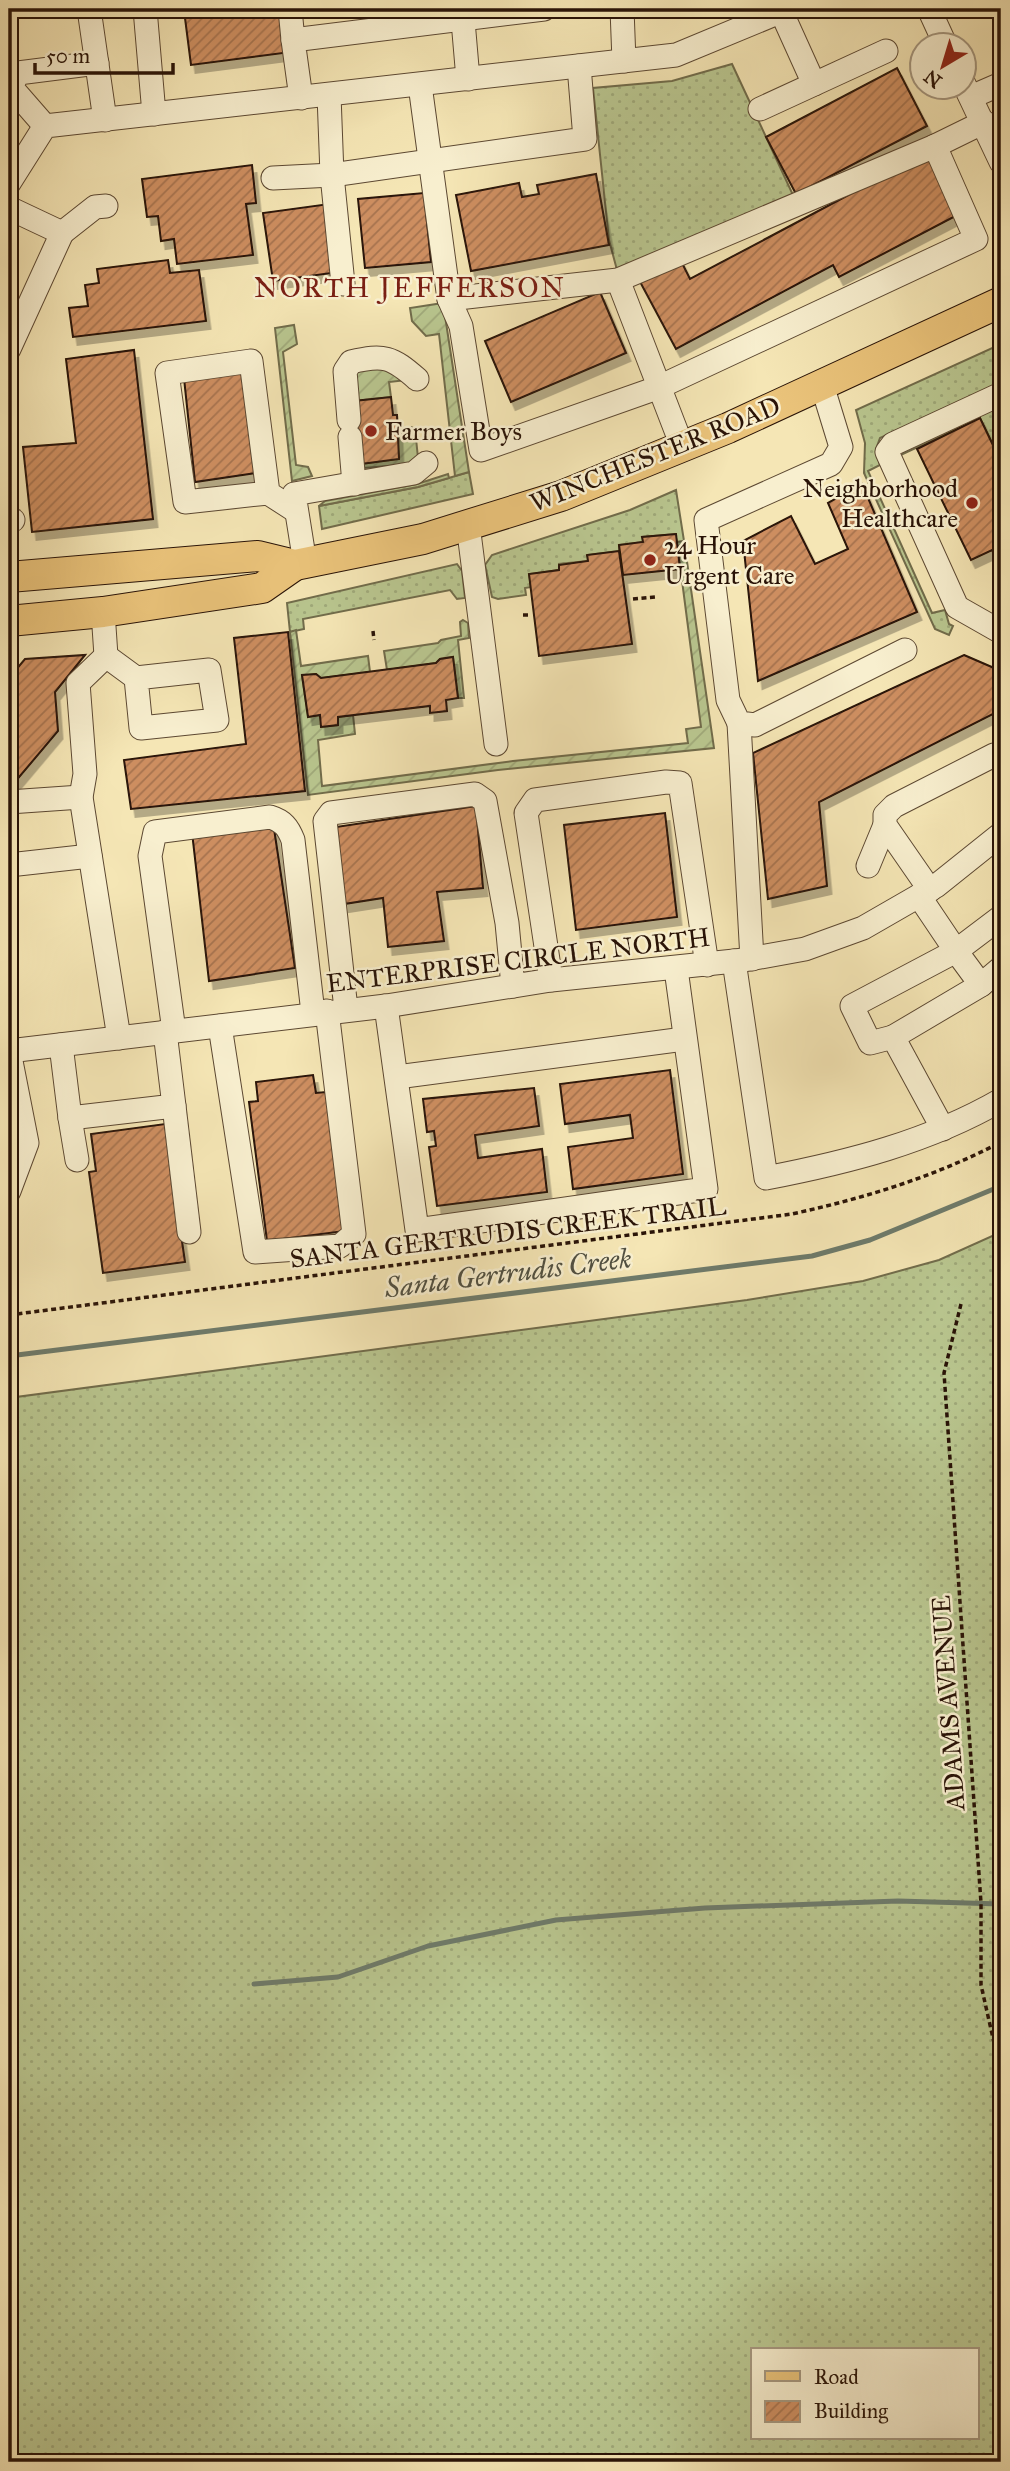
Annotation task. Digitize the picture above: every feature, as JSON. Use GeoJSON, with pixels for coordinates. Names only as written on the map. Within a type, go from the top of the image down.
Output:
{"type":"FeatureCollection","features":[{"type":"Feature","properties":{"kind":"main road","name":"WINCHESTER ROAD"},"geometry":{"type":"LineString","coordinates":[[9,621],[103,612],[262,588],[300,564],[423,539],[561,496],[822,385],[1001,302]]}},
{"type":"Feature","properties":{"kind":"main road","name":"WINCHESTER ROAD"},"geometry":{"type":"LineString","coordinates":[[9,577],[258,556],[300,564]]}},
{"type":"Feature","properties":{"kind":"street"},"geometry":{"type":"LineString","coordinates":[[89,9],[105,120]]}},
{"type":"Feature","properties":{"kind":"street"},"geometry":{"type":"LineString","coordinates":[[145,9],[154,114]]}},
{"type":"Feature","properties":{"kind":"street"},"geometry":{"type":"LineString","coordinates":[[290,9],[301,98]]}},
{"type":"Feature","properties":{"kind":"street"},"geometry":{"type":"LineString","coordinates":[[293,40],[463,14],[544,9]]}},
{"type":"Feature","properties":{"kind":"street"},"geometry":{"type":"LineString","coordinates":[[622,9],[624,61]]}},
{"type":"Feature","properties":{"kind":"street"},"geometry":{"type":"LineString","coordinates":[[929,9],[940,32]]}},
{"type":"Feature","properties":{"kind":"street"},"geometry":{"type":"LineString","coordinates":[[45,126],[676,55],[784,10],[814,84]]}},
{"type":"Feature","properties":{"kind":"street"},"geometry":{"type":"LineString","coordinates":[[463,14],[468,79]]}},
{"type":"Feature","properties":{"kind":"street"},"geometry":{"type":"LineString","coordinates":[[760,109],[886,51]]}},
{"type":"Feature","properties":{"kind":"street"},"geometry":{"type":"LineString","coordinates":[[45,126],[11,88],[12,79],[18,73],[97,63]]}},
{"type":"Feature","properties":{"kind":"street"},"geometry":{"type":"LineString","coordinates":[[273,178],[332,175],[584,139],[579,66]]}},
{"type":"Feature","properties":{"kind":"street"},"geometry":{"type":"LineString","coordinates":[[978,89],[1001,84]]}},
{"type":"Feature","properties":{"kind":"street"},"geometry":{"type":"LineString","coordinates":[[420,85],[449,299],[461,326],[481,450],[657,388],[976,239],[935,146]]}},
{"type":"Feature","properties":{"kind":"street"},"geometry":{"type":"LineString","coordinates":[[329,95],[332,175],[343,284]]}},
{"type":"Feature","properties":{"kind":"street"},"geometry":{"type":"LineString","coordinates":[[974,102],[1001,161]]}},
{"type":"Feature","properties":{"kind":"street"},"geometry":{"type":"LineString","coordinates":[[449,299],[618,280],[935,146],[984,121]]}},
{"type":"Feature","properties":{"kind":"street"},"geometry":{"type":"LineString","coordinates":[[9,183],[45,126]]}},
{"type":"Feature","properties":{"kind":"street"},"geometry":{"type":"LineString","coordinates":[[9,349],[62,233],[95,207],[106,206]]}},
{"type":"Feature","properties":{"kind":"street"},"geometry":{"type":"LineString","coordinates":[[9,208],[62,233]]}},
{"type":"Feature","properties":{"kind":"street"},"geometry":{"type":"LineString","coordinates":[[618,280],[657,388],[682,446]]}},
{"type":"Feature","properties":{"kind":"street"},"geometry":{"type":"LineString","coordinates":[[354,484],[345,372],[351,362],[386,357],[400,364],[417,379]]}},
{"type":"Feature","properties":{"kind":"street"},"geometry":{"type":"LineString","coordinates":[[268,493],[250,361],[167,373],[185,502],[268,493],[296,510]]}},
{"type":"Feature","properties":{"kind":"street"},"geometry":{"type":"LineString","coordinates":[[822,385],[841,447],[831,464],[706,520],[728,700],[738,723],[743,960],[766,1178],[846,1163],[943,1129],[1001,1100]]}},
{"type":"Feature","properties":{"kind":"street"},"geometry":{"type":"LineString","coordinates":[[1001,394],[893,444],[887,458],[957,607],[1001,632]]}},
{"type":"Feature","properties":{"kind":"street"},"geometry":{"type":"LineString","coordinates":[[300,564],[294,495],[414,473],[426,463]]}},
{"type":"Feature","properties":{"kind":"street"},"geometry":{"type":"LineString","coordinates":[[468,525],[496,744]]}},
{"type":"Feature","properties":{"kind":"street"},"geometry":{"type":"LineString","coordinates":[[103,612],[106,656],[136,678]]}},
{"type":"Feature","properties":{"kind":"street"},"geometry":{"type":"LineString","coordinates":[[738,723],[755,725],[905,650]]}},
{"type":"Feature","properties":{"kind":"street"},"geometry":{"type":"LineString","coordinates":[[106,656],[78,683],[85,774],[81,797],[118,1038]]}},
{"type":"Feature","properties":{"kind":"street"},"geometry":{"type":"LineString","coordinates":[[867,866],[885,825],[886,815],[894,806],[994,755],[1001,756]]}},
{"type":"Feature","properties":{"kind":"street"},"geometry":{"type":"LineString","coordinates":[[551,980],[526,813],[535,800],[666,782],[680,783],[707,965]]}},
{"type":"Feature","properties":{"kind":"street"},"geometry":{"type":"LineString","coordinates":[[220,1026],[255,1252],[340,1246],[354,1234],[329,1011],[326,821],[331,813],[475,794],[485,801],[506,923],[513,986]]}},
{"type":"Feature","properties":{"kind":"street"},"geometry":{"type":"LineString","coordinates":[[9,802],[81,797]]}},
{"type":"Feature","properties":{"kind":"street"},"geometry":{"type":"LineString","coordinates":[[189,1232],[150,856],[155,832],[270,817],[280,820],[289,829],[329,1011]]}},
{"type":"Feature","properties":{"kind":"street"},"geometry":{"type":"LineString","coordinates":[[885,825],[956,951],[981,985]]}},
{"type":"Feature","properties":{"kind":"street","name":"ENTERPRISE CIRCLE NORTH"},"geometry":{"type":"LineString","coordinates":[[9,1051],[386,1006],[551,980],[676,969],[805,949],[863,928],[924,893],[995,842],[1001,834]]}},
{"type":"Feature","properties":{"kind":"street"},"geometry":{"type":"LineString","coordinates":[[9,865],[90,856]]}},
{"type":"Feature","properties":{"kind":"street"},"geometry":{"type":"LineString","coordinates":[[1001,917],[956,951],[852,1006],[870,1043],[893,1037],[981,985],[1001,968]]}},
{"type":"Feature","properties":{"kind":"street"},"geometry":{"type":"LineString","coordinates":[[386,1006],[417,1230],[706,1189],[676,969]]}},
{"type":"Feature","properties":{"kind":"street"},"geometry":{"type":"LineString","coordinates":[[893,1037],[943,1129]]}},
{"type":"Feature","properties":{"kind":"street"},"geometry":{"type":"LineString","coordinates":[[397,1077],[684,1039]]}},
{"type":"Feature","properties":{"kind":"street"},"geometry":{"type":"LineString","coordinates":[[61,1045],[77,1160]]}},
{"type":"Feature","properties":{"kind":"street"},"geometry":{"type":"LineString","coordinates":[[9,1051],[27,1143],[9,1191]]}},
{"type":"Feature","properties":{"kind":"street"},"geometry":{"type":"LineString","coordinates":[[70,1118],[174,1106]]}},
{"type":"Feature","properties":{"kind":"path"},"geometry":{"type":"LineString","coordinates":[[633,599],[656,597]]}},
{"type":"Feature","properties":{"kind":"path"},"geometry":{"type":"LineString","coordinates":[[523,615],[529,615]]}},
{"type":"Feature","properties":{"kind":"path"},"geometry":{"type":"LineString","coordinates":[[373,631],[374,640]]}},
{"type":"Feature","properties":{"kind":"path","name":"SANTA GERTRUDIS CREEK TRAIL"},"geometry":{"type":"LineString","coordinates":[[9,1315],[792,1214],[868,1198],[961,1163],[1001,1142]]}},
{"type":"Feature","properties":{"kind":"path","name":"ADAMS AVENUE"},"geometry":{"type":"LineString","coordinates":[[961,1304],[944,1373],[981,1903],[981,1985],[998,2056],[1001,2100]]}},
{"type":"Feature","properties":{"kind":"green space"},"geometry":{"type":"Polygon","coordinates":[[[732,64],[793,195],[617,270],[609,240],[593,88],[672,81],[732,64]]]}},
{"type":"Feature","properties":{"kind":"green space"},"geometry":{"type":"Polygon","coordinates":[[[443,303],[469,472],[455,476],[439,334],[426,336],[412,321],[410,308],[443,303]]]}},
{"type":"Feature","properties":{"kind":"green space"},"geometry":{"type":"Polygon","coordinates":[[[294,325],[297,344],[283,352],[296,465],[308,467],[312,476],[292,481],[275,328],[294,325]]]}},
{"type":"Feature","properties":{"kind":"green space"},"geometry":{"type":"Polygon","coordinates":[[[1001,344],[1001,383],[880,438],[876,449],[880,465],[868,471],[932,613],[945,610],[949,624],[953,626],[949,635],[935,629],[864,473],[865,443],[856,410],[1001,344]]]}},
{"type":"Feature","properties":{"kind":"green space"},"geometry":{"type":"Polygon","coordinates":[[[382,364],[406,380],[389,382],[391,397],[354,401],[354,370],[382,364]]]}},
{"type":"Feature","properties":{"kind":"green space"},"geometry":{"type":"Polygon","coordinates":[[[1001,405],[1001,462],[980,418],[903,454],[903,451],[1001,405]]]}},
{"type":"Feature","properties":{"kind":"green space"},"geometry":{"type":"Polygon","coordinates":[[[399,429],[415,429],[418,458],[413,464],[363,468],[361,464],[399,459],[396,433],[399,429]]]}},
{"type":"Feature","properties":{"kind":"green space"},"geometry":{"type":"Polygon","coordinates":[[[469,472],[473,494],[322,529],[319,506],[418,487],[469,472]]]}},
{"type":"Feature","properties":{"kind":"green space"},"geometry":{"type":"Polygon","coordinates":[[[448,474],[449,478],[418,487],[319,506],[325,501],[417,484],[448,474]]]}},
{"type":"Feature","properties":{"kind":"green space"},"geometry":{"type":"Polygon","coordinates":[[[676,490],[684,541],[677,542],[675,534],[643,537],[643,542],[619,545],[619,551],[588,555],[588,561],[559,564],[559,570],[529,574],[531,587],[525,588],[526,595],[498,599],[492,597],[485,565],[492,555],[630,510],[676,490]]]}},
{"type":"Feature","properties":{"kind":"green space"},"geometry":{"type":"Polygon","coordinates":[[[684,541],[714,748],[498,770],[308,795],[290,632],[296,630],[301,666],[368,656],[370,672],[321,678],[316,674],[302,676],[308,716],[320,715],[322,727],[338,725],[338,717],[353,715],[355,734],[318,740],[322,786],[513,761],[688,743],[686,729],[701,727],[677,542],[684,541]]]}},
{"type":"Feature","properties":{"kind":"green space"},"geometry":{"type":"Polygon","coordinates":[[[457,564],[462,571],[465,598],[457,599],[450,590],[303,619],[304,629],[290,632],[287,603],[457,564]]]}},
{"type":"Feature","properties":{"kind":"green space"},"geometry":{"type":"Polygon","coordinates":[[[463,620],[468,623],[469,638],[458,640],[464,698],[458,698],[453,657],[440,659],[436,663],[387,670],[384,651],[438,643],[461,636],[460,622],[463,620]]]}},
{"type":"Feature","properties":{"kind":"green space"},"geometry":{"type":"Polygon","coordinates":[[[1001,1232],[1001,2462],[9,2462],[9,1398],[747,1300],[863,1281],[939,1260],[1001,1232]]]}},
{"type":"Feature","properties":{"kind":"building"},"geometry":{"type":"Polygon","coordinates":[[[194,9],[285,9],[291,52],[191,65],[185,18],[195,16],[194,9]]]}},
{"type":"Feature","properties":{"kind":"building"},"geometry":{"type":"Polygon","coordinates":[[[990,9],[1001,9],[1001,31],[990,9]]]}},
{"type":"Feature","properties":{"kind":"building"},"geometry":{"type":"Polygon","coordinates":[[[897,68],[908,89],[908,102],[915,102],[927,126],[796,194],[766,137],[897,68]]]}},
{"type":"Feature","properties":{"kind":"building"},"geometry":{"type":"Polygon","coordinates":[[[932,155],[963,212],[839,277],[833,265],[676,349],[638,278],[679,257],[690,279],[905,165],[932,155]]]}},
{"type":"Feature","properties":{"kind":"building"},"geometry":{"type":"Polygon","coordinates":[[[252,165],[256,203],[246,204],[253,255],[177,264],[174,239],[161,241],[158,216],[147,217],[142,179],[252,165]]]}},
{"type":"Feature","properties":{"kind":"building"},"geometry":{"type":"Polygon","coordinates":[[[596,174],[609,245],[471,271],[456,195],[519,183],[522,197],[539,194],[537,185],[596,174]]]}},
{"type":"Feature","properties":{"kind":"building"},"geometry":{"type":"Polygon","coordinates":[[[424,193],[431,262],[365,268],[358,199],[424,193]]]}},
{"type":"Feature","properties":{"kind":"building"},"geometry":{"type":"Polygon","coordinates":[[[329,204],[339,272],[273,281],[263,213],[329,204]]]}},
{"type":"Feature","properties":{"kind":"building"},"geometry":{"type":"Polygon","coordinates":[[[168,260],[170,273],[199,270],[206,321],[73,337],[69,308],[88,306],[85,285],[99,283],[97,269],[168,260]]]}},
{"type":"Feature","properties":{"kind":"building"},"geometry":{"type":"Polygon","coordinates":[[[600,292],[626,353],[511,402],[485,341],[600,292]]]}},
{"type":"Feature","properties":{"kind":"building"},"geometry":{"type":"Polygon","coordinates":[[[134,350],[153,519],[32,532],[23,447],[76,443],[66,359],[134,350]]]}},
{"type":"Feature","properties":{"kind":"building"},"geometry":{"type":"Polygon","coordinates":[[[241,369],[256,473],[195,482],[184,378],[241,369]]]}},
{"type":"Feature","properties":{"kind":"building","name":"Farmer Boys"},"geometry":{"type":"Polygon","coordinates":[[[391,397],[393,415],[397,415],[399,459],[361,464],[343,438],[341,421],[354,401],[391,397]]]}},
{"type":"Feature","properties":{"kind":"building","name":"Neighborhood Healthcare"},"geometry":{"type":"Polygon","coordinates":[[[980,418],[1001,462],[1001,569],[992,550],[971,560],[917,449],[980,418]]]}},
{"type":"Feature","properties":{"kind":"building"},"geometry":{"type":"Polygon","coordinates":[[[862,484],[917,612],[758,681],[743,541],[791,516],[815,564],[848,549],[828,503],[862,484]]]}},
{"type":"Feature","properties":{"kind":"building","name":"24 Hour Urgent Care"},"geometry":{"type":"Polygon","coordinates":[[[676,534],[680,569],[623,575],[619,545],[643,542],[642,537],[676,534]]]}},
{"type":"Feature","properties":{"kind":"building"},"geometry":{"type":"Polygon","coordinates":[[[619,551],[632,644],[539,656],[529,574],[559,570],[559,565],[588,561],[587,555],[619,551]]]}},
{"type":"Feature","properties":{"kind":"building"},"geometry":{"type":"Polygon","coordinates":[[[288,632],[305,791],[131,809],[124,760],[246,744],[234,638],[288,632]]]}},
{"type":"Feature","properties":{"kind":"building"},"geometry":{"type":"Polygon","coordinates":[[[85,655],[55,692],[58,731],[9,789],[9,678],[25,659],[85,655]]]}},
{"type":"Feature","properties":{"kind":"building"},"geometry":{"type":"Polygon","coordinates":[[[964,655],[1001,671],[1001,710],[819,802],[827,886],[768,899],[753,753],[964,655]]]}},
{"type":"Feature","properties":{"kind":"building"},"geometry":{"type":"Polygon","coordinates":[[[453,657],[458,698],[446,700],[447,711],[430,713],[430,706],[338,717],[338,725],[321,727],[320,715],[308,717],[302,675],[316,674],[321,678],[436,663],[440,659],[453,657]]]}},
{"type":"Feature","properties":{"kind":"building"},"geometry":{"type":"Polygon","coordinates":[[[476,806],[483,888],[437,892],[444,941],[388,947],[383,898],[344,904],[336,827],[476,806]]]}},
{"type":"Feature","properties":{"kind":"building"},"geometry":{"type":"Polygon","coordinates":[[[665,813],[677,917],[576,930],[564,825],[665,813]]]}},
{"type":"Feature","properties":{"kind":"building"},"geometry":{"type":"Polygon","coordinates":[[[273,822],[295,968],[209,981],[192,832],[273,822]]]}},
{"type":"Feature","properties":{"kind":"building"},"geometry":{"type":"Polygon","coordinates":[[[670,1070],[683,1174],[573,1189],[568,1147],[633,1138],[630,1115],[565,1124],[560,1084],[670,1070]]]}},
{"type":"Feature","properties":{"kind":"building"},"geometry":{"type":"Polygon","coordinates":[[[313,1075],[316,1093],[326,1092],[345,1231],[267,1241],[249,1102],[258,1101],[256,1082],[313,1075]]]}},
{"type":"Feature","properties":{"kind":"building"},"geometry":{"type":"Polygon","coordinates":[[[534,1088],[539,1126],[475,1135],[478,1158],[542,1149],[547,1192],[437,1206],[429,1147],[436,1146],[434,1131],[427,1132],[423,1099],[534,1088]]]}},
{"type":"Feature","properties":{"kind":"building"},"geometry":{"type":"Polygon","coordinates":[[[165,1124],[185,1262],[103,1273],[89,1172],[96,1171],[91,1134],[165,1124]]]}},
{"type":"Feature","properties":{"kind":"waterway","name":"Santa Gertrudis Creek"},"geometry":{"type":"LineString","coordinates":[[9,1356],[812,1256],[870,1240],[1001,1186]]}},
{"type":"Feature","properties":{"kind":"waterway"},"geometry":{"type":"LineString","coordinates":[[254,1984],[338,1977],[428,1946],[556,1920],[705,1908],[898,1901],[1001,1904]]}},
{"type":"Feature","properties":{"kind":"place","name":"Farmer Boys"},"geometry":{"type":"Point","coordinates":[371,431]}},
{"type":"Feature","properties":{"kind":"place","name":"Neighborhood Healthcare"},"geometry":{"type":"Point","coordinates":[972,503]}},
{"type":"Feature","properties":{"kind":"place","name":"24 Hour Urgent Care"},"geometry":{"type":"Point","coordinates":[650,560]}},
{"type":"Feature","properties":{"kind":"district","name":"NORTH JEFFERSON"},"geometry":{"type":"Point","coordinates":[410,287]}}]}
